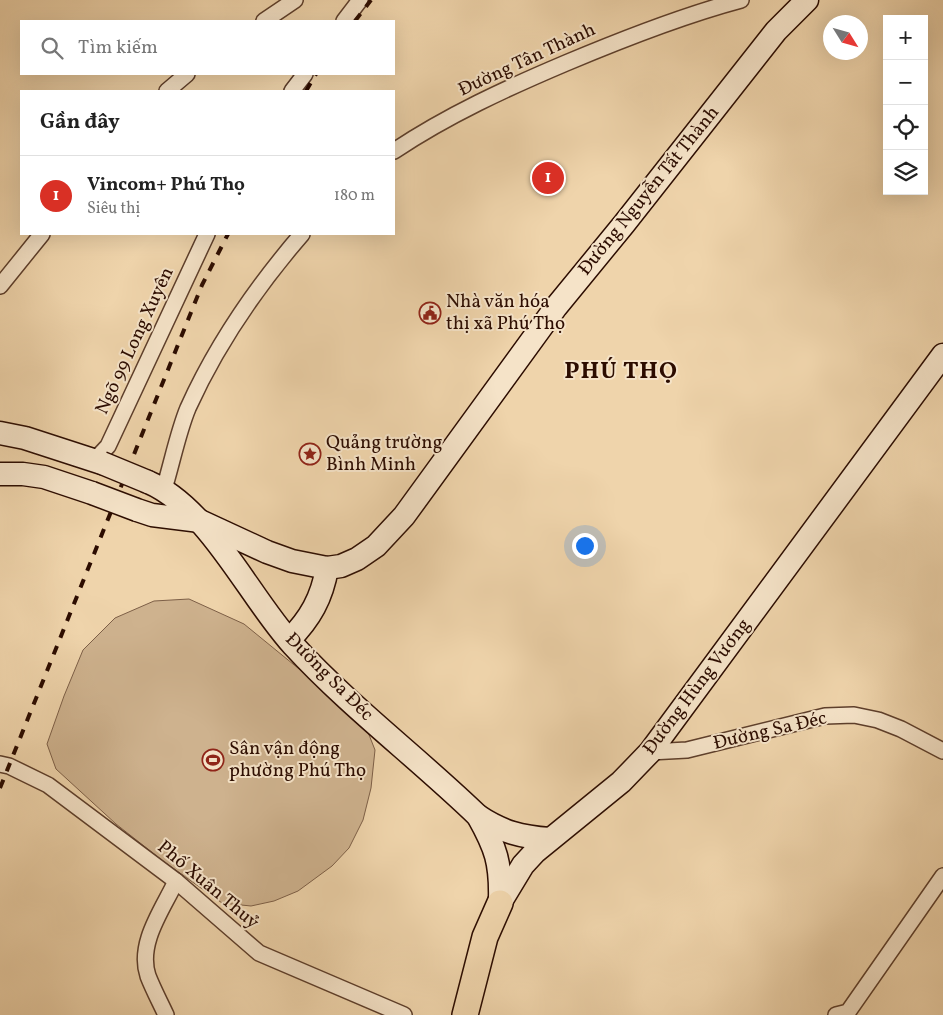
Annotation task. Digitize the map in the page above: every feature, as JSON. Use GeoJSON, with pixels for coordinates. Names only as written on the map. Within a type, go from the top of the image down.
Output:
{"type":"FeatureCollection","features":[{"type":"Feature","properties":{"kind":"main road","name":"Đường Nguyễn Tất Thành"},"geometry":{"type":"LineString","coordinates":[[156,485],[200,522],[266,552],[292,561],[327,568],[341,566],[357,559],[376,546],[404,516],[556,307],[776,31],[806,0]]}},
{"type":"Feature","properties":{"kind":"main road","name":"Đường Hùng Vương"},"geometry":{"type":"LineString","coordinates":[[466,1015],[485,938],[500,903],[523,865],[550,839],[621,782],[650,752],[943,356]]}},
{"type":"Feature","properties":{"kind":"main road"},"geometry":{"type":"LineString","coordinates":[[0,433],[25,438],[98,462],[156,485]]}},
{"type":"Feature","properties":{"kind":"main road","name":"Đường Nguyễn Tất Thành"},"geometry":{"type":"LineString","coordinates":[[0,474],[44,477],[152,515],[200,522]]}},
{"type":"Feature","properties":{"kind":"main road","name":"Đường Sa Đéc"},"geometry":{"type":"LineString","coordinates":[[200,522],[289,640],[316,669],[478,816],[490,824],[517,835],[550,839]]}},
{"type":"Feature","properties":{"kind":"main road"},"geometry":{"type":"LineString","coordinates":[[289,640],[302,626],[318,600],[327,568]]}},
{"type":"Feature","properties":{"kind":"main road","name":"Đường Sa Đéc"},"geometry":{"type":"LineString","coordinates":[[478,816],[494,845],[498,858],[500,869],[500,903]]}},
{"type":"Feature","properties":{"kind":"street"},"geometry":{"type":"LineString","coordinates":[[265,20],[295,0]]}},
{"type":"Feature","properties":{"kind":"street"},"geometry":{"type":"LineString","coordinates":[[345,20],[360,0]]}},
{"type":"Feature","properties":{"kind":"street","name":"Đường Tân Thành"},"geometry":{"type":"LineString","coordinates":[[395,150],[423,132],[513,85],[618,41],[741,0]]}},
{"type":"Feature","properties":{"kind":"street"},"geometry":{"type":"LineString","coordinates":[[168,90],[186,75]]}},
{"type":"Feature","properties":{"kind":"street"},"geometry":{"type":"LineString","coordinates":[[293,90],[304,75]]}},
{"type":"Feature","properties":{"kind":"street"},"geometry":{"type":"LineString","coordinates":[[0,286],[41,235]]}},
{"type":"Feature","properties":{"kind":"street","name":"Ngõ 99 Long Xuyên"},"geometry":{"type":"LineString","coordinates":[[98,462],[108,446],[207,235]]}},
{"type":"Feature","properties":{"kind":"street"},"geometry":{"type":"LineString","coordinates":[[156,485],[188,409],[224,341],[242,311],[301,235]]}},
{"type":"Feature","properties":{"kind":"street","name":"Đường Sa Đéc"},"geometry":{"type":"LineString","coordinates":[[650,752],[687,750],[825,716],[854,715],[878,720],[901,729],[943,751]]}},
{"type":"Feature","properties":{"kind":"street","name":"Phố Xuân Thuỷ"},"geometry":{"type":"LineString","coordinates":[[0,764],[9,766],[48,785],[176,881],[260,953],[404,1015]]}},
{"type":"Feature","properties":{"kind":"street"},"geometry":{"type":"LineString","coordinates":[[845,1014],[943,876]]}},
{"type":"Feature","properties":{"kind":"street"},"geometry":{"type":"LineString","coordinates":[[166,1015],[148,975],[146,950],[149,937],[176,881]]}},
{"type":"Feature","properties":{"kind":"shaded area","name":"Sân vận động phường Phú Thọ"},"geometry":{"type":"Polygon","coordinates":[[[189,599],[244,624],[364,722],[375,750],[371,788],[363,820],[349,848],[332,866],[298,891],[274,901],[251,906],[222,903],[163,861],[116,824],[56,769],[47,744],[83,650],[115,618],[154,601],[189,599]]]}},
{"type":"Feature","properties":{"kind":"railway"},"geometry":{"type":"LineString","coordinates":[[356,20],[371,0]]}},
{"type":"Feature","properties":{"kind":"railway"},"geometry":{"type":"LineString","coordinates":[[307,90],[315,75]]}},
{"type":"Feature","properties":{"kind":"railway"},"geometry":{"type":"LineString","coordinates":[[0,788],[202,285],[227,235]]}},
{"type":"Feature","properties":{"kind":"place","name":"Vincom+ Phú Thọ"},"geometry":{"type":"Point","coordinates":[548,178]}},
{"type":"Feature","properties":{"kind":"place","name":"Nhà văn hóa thị xã Phú Thọ"},"geometry":{"type":"Point","coordinates":[430,313]}},
{"type":"Feature","properties":{"kind":"place","name":"Quảng trường Bình Minh"},"geometry":{"type":"Point","coordinates":[310,454]}},
{"type":"Feature","properties":{"kind":"place","name":"Sân vận động phường Phú Thọ"},"geometry":{"type":"Point","coordinates":[213,760]}},
{"type":"Feature","properties":{"kind":"district","name":"PHÚ THỌ"},"geometry":{"type":"Point","coordinates":[621,372]}}]}
